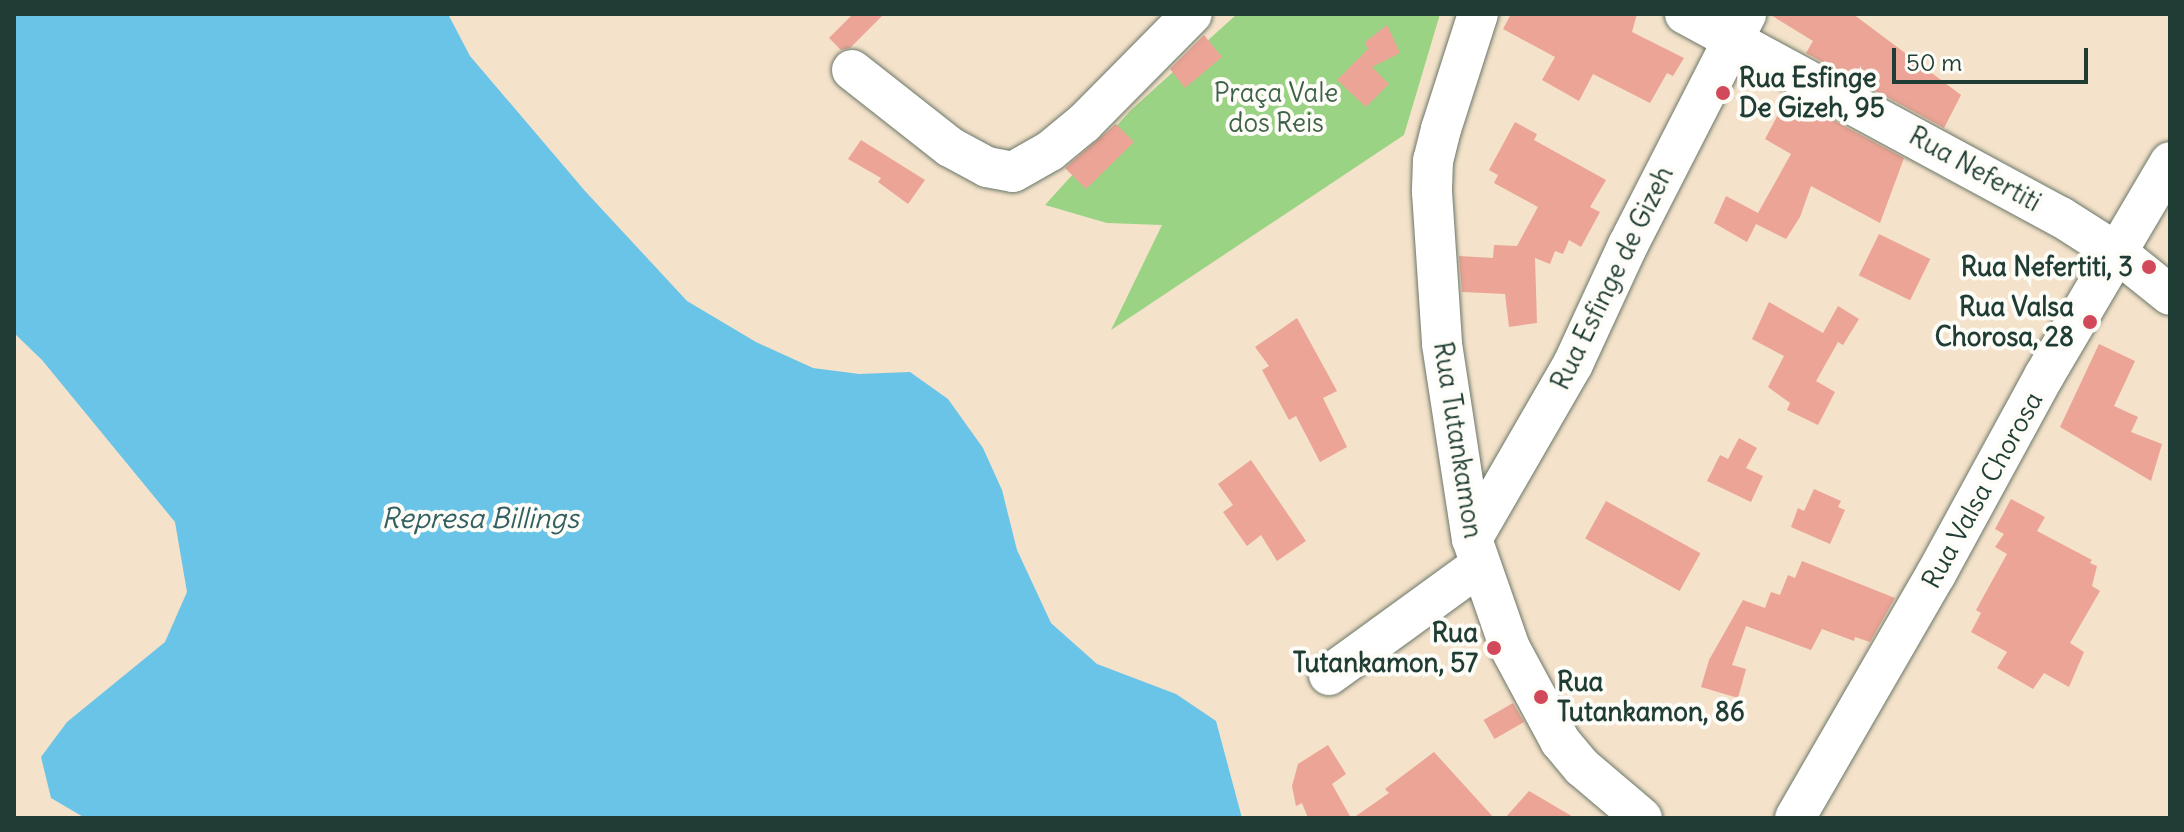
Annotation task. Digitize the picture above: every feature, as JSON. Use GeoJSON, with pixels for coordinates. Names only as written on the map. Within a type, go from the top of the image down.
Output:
{"type":"FeatureCollection","features":[{"type":"Feature","properties":{"kind":"street"},"geometry":{"type":"LineString","coordinates":[[852,70],[950,147],[987,167],[1013,172],[1050,151],[1084,123],[1192,14]]}},
{"type":"Feature","properties":{"kind":"street","name":"Rua Tutankamon"},"geometry":{"type":"LineString","coordinates":[[1478,14],[1436,150],[1432,192],[1442,344],[1476,552],[1510,648],[1560,741],[1583,768],[1642,818]]}},
{"type":"Feature","properties":{"kind":"street","name":"Rua Nefertiti"},"geometry":{"type":"LineString","coordinates":[[1685,14],[1739,27],[2119,254],[2170,295]]}},
{"type":"Feature","properties":{"kind":"street","name":"Rua Esfinge de Gizeh"},"geometry":{"type":"LineString","coordinates":[[1329,675],[1476,552],[1573,364],[1628,245],[1739,27]]}},
{"type":"Feature","properties":{"kind":"street","name":"Rua Valsa Chorosa"},"geometry":{"type":"LineString","coordinates":[[1795,818],[1936,574],[2044,376],[2119,254],[2170,162]]}},
{"type":"Feature","properties":{"kind":"green space","name":"Praça Vale dos Reis"},"geometry":{"type":"Polygon","coordinates":[[[1237,14],[1440,14],[1404,135],[1111,330],[1162,225],[1107,223],[1045,205],[1131,110],[1237,14]]]}},
{"type":"Feature","properties":{"kind":"water","name":"Represa Billings"},"geometry":{"type":"Polygon","coordinates":[[[14,14],[448,14],[470,56],[585,191],[687,301],[756,342],[813,368],[859,374],[910,372],[948,399],[983,448],[1002,490],[1017,550],[1051,623],[1097,664],[1176,694],[1216,721],[1242,818],[85,818],[51,798],[41,757],[67,722],[165,642],[187,592],[175,522],[42,360],[14,333],[14,14]]]}},
{"type":"Feature","properties":{"kind":"building"},"geometry":{"type":"Polygon","coordinates":[[[853,14],[884,14],[850,48],[841,50],[829,38],[853,14]]]}},
{"type":"Feature","properties":{"kind":"building"},"geometry":{"type":"Polygon","coordinates":[[[1511,14],[1637,14],[1632,32],[1684,58],[1673,76],[1667,73],[1650,103],[1593,74],[1579,101],[1542,80],[1555,57],[1503,29],[1511,14]]]}},
{"type":"Feature","properties":{"kind":"building"},"geometry":{"type":"Polygon","coordinates":[[[1769,14],[1853,14],[1961,95],[1944,128],[1806,53],[1813,41],[1769,14]]]}},
{"type":"Feature","properties":{"kind":"building"},"geometry":{"type":"Polygon","coordinates":[[[1387,25],[1400,53],[1372,67],[1389,84],[1366,107],[1337,80],[1368,49],[1365,42],[1387,25]]]}},
{"type":"Feature","properties":{"kind":"building"},"geometry":{"type":"Polygon","coordinates":[[[1204,35],[1222,57],[1185,88],[1170,69],[1204,35]]]}},
{"type":"Feature","properties":{"kind":"building"},"geometry":{"type":"Polygon","coordinates":[[[1788,96],[1904,158],[1880,223],[1811,186],[1800,217],[1786,239],[1756,224],[1747,242],[1714,223],[1726,196],[1758,213],[1791,154],[1765,139],[1788,96]]]}},
{"type":"Feature","properties":{"kind":"building"},"geometry":{"type":"Polygon","coordinates":[[[1515,122],[1537,134],[1534,140],[1606,180],[1590,207],[1600,212],[1581,247],[1569,240],[1563,254],[1555,251],[1550,264],[1535,258],[1537,323],[1509,327],[1505,294],[1462,292],[1459,256],[1493,258],[1494,245],[1517,246],[1538,207],[1494,183],[1498,175],[1489,170],[1515,122]]]}},
{"type":"Feature","properties":{"kind":"building"},"geometry":{"type":"Polygon","coordinates":[[[1116,124],[1134,142],[1086,189],[1065,168],[1116,124]]]}},
{"type":"Feature","properties":{"kind":"building"},"geometry":{"type":"Polygon","coordinates":[[[861,140],[925,180],[908,204],[878,182],[881,178],[848,159],[861,140]]]}},
{"type":"Feature","properties":{"kind":"building"},"geometry":{"type":"Polygon","coordinates":[[[1879,234],[1930,259],[1910,300],[1859,275],[1879,234]]]}},
{"type":"Feature","properties":{"kind":"building"},"geometry":{"type":"Polygon","coordinates":[[[1769,302],[1823,333],[1838,306],[1859,319],[1843,345],[1838,342],[1816,381],[1835,392],[1818,425],[1787,410],[1790,403],[1768,387],[1784,356],[1752,339],[1769,302]]]}},
{"type":"Feature","properties":{"kind":"building"},"geometry":{"type":"Polygon","coordinates":[[[1297,318],[1337,391],[1323,398],[1347,447],[1320,462],[1296,416],[1289,420],[1262,370],[1269,366],[1255,347],[1297,318]]]}},
{"type":"Feature","properties":{"kind":"building"},"geometry":{"type":"Polygon","coordinates":[[[2099,344],[2135,361],[2114,406],[2138,417],[2131,432],[2162,444],[2151,481],[2060,427],[2099,344]]]}},
{"type":"Feature","properties":{"kind":"building"},"geometry":{"type":"Polygon","coordinates":[[[1739,438],[1757,448],[1746,468],[1763,476],[1751,502],[1707,481],[1720,455],[1728,459],[1739,438]]]}},
{"type":"Feature","properties":{"kind":"building"},"geometry":{"type":"Polygon","coordinates":[[[1251,460],[1306,541],[1277,561],[1261,535],[1247,546],[1223,512],[1233,505],[1218,484],[1251,460]]]}},
{"type":"Feature","properties":{"kind":"building"},"geometry":{"type":"Polygon","coordinates":[[[1814,489],[1841,501],[1838,507],[1845,510],[1830,544],[1791,527],[1798,508],[1804,511],[1814,489]]]}},
{"type":"Feature","properties":{"kind":"building"},"geometry":{"type":"Polygon","coordinates":[[[2011,499],[2045,517],[2037,531],[2092,560],[2090,563],[2097,566],[2092,586],[2100,591],[2070,643],[2084,652],[2069,687],[2044,673],[2033,689],[1997,668],[2007,652],[1971,632],[1981,613],[1976,610],[2007,554],[1995,547],[2004,534],[1995,529],[2011,499]]]}},
{"type":"Feature","properties":{"kind":"building"},"geometry":{"type":"Polygon","coordinates":[[[1606,501],[1700,553],[1680,591],[1585,539],[1606,501]]]}},
{"type":"Feature","properties":{"kind":"building"},"geometry":{"type":"Polygon","coordinates":[[[1802,561],[1895,598],[1870,642],[1855,637],[1854,641],[1822,629],[1811,650],[1746,626],[1732,665],[1746,669],[1738,698],[1701,687],[1709,660],[1743,600],[1765,608],[1771,592],[1780,595],[1788,575],[1795,578],[1802,561]]]}},
{"type":"Feature","properties":{"kind":"building"},"geometry":{"type":"Polygon","coordinates":[[[1513,703],[1524,722],[1495,739],[1484,720],[1513,703]]]}},
{"type":"Feature","properties":{"kind":"building"},"geometry":{"type":"Polygon","coordinates":[[[1328,745],[1346,774],[1332,784],[1351,818],[1308,818],[1302,803],[1296,806],[1292,786],[1298,764],[1328,745]]]}},
{"type":"Feature","properties":{"kind":"building"},"geometry":{"type":"Polygon","coordinates":[[[1434,752],[1494,818],[1353,818],[1389,793],[1385,789],[1434,752]]]}},
{"type":"Feature","properties":{"kind":"building"},"geometry":{"type":"Polygon","coordinates":[[[1529,791],[1575,818],[1505,818],[1529,791]]]}},
{"type":"Feature","properties":{"kind":"place","name":"Rua Esfinge De Gizeh, 95"},"geometry":{"type":"Point","coordinates":[1723,93]}},
{"type":"Feature","properties":{"kind":"place","name":"Rua Nefertiti, 3"},"geometry":{"type":"Point","coordinates":[2149,267]}},
{"type":"Feature","properties":{"kind":"place","name":"Rua Valsa Chorosa, 28"},"geometry":{"type":"Point","coordinates":[2090,322]}},
{"type":"Feature","properties":{"kind":"place","name":"Rua Tutankamon, 57"},"geometry":{"type":"Point","coordinates":[1494,648]}},
{"type":"Feature","properties":{"kind":"place","name":"Rua Tutankamon, 86"},"geometry":{"type":"Point","coordinates":[1541,697]}}]}
